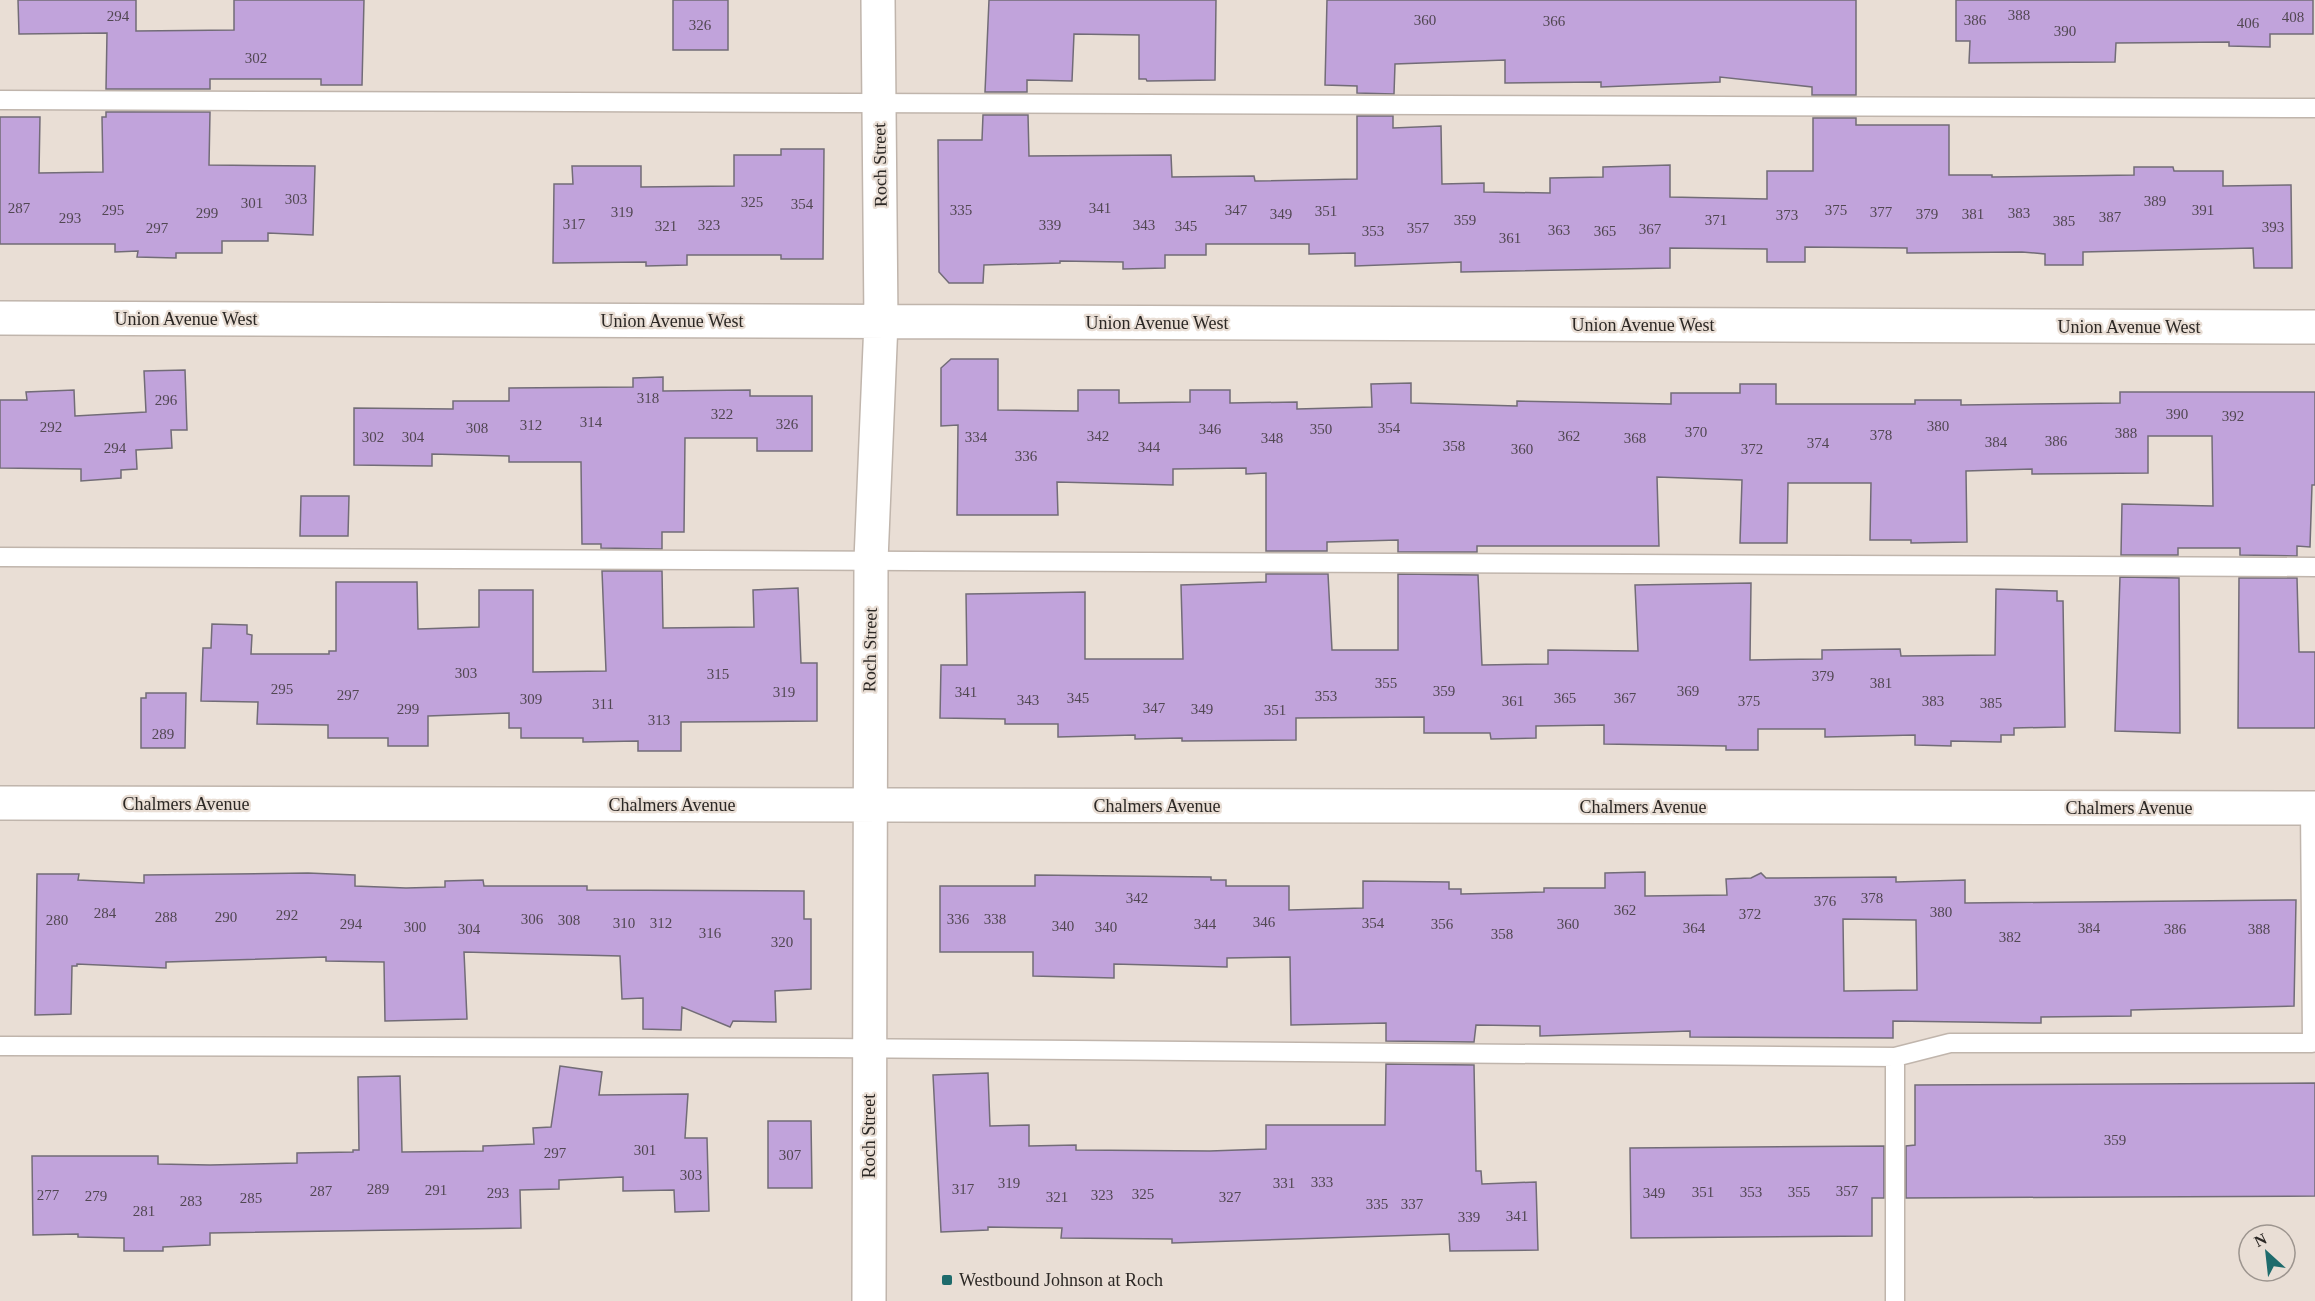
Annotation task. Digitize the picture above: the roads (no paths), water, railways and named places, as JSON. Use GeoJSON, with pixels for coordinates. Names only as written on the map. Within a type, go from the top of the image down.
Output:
{"type":"FeatureCollection","features":[{"type":"Feature","properties":{"kind":"street","name":"Roch Street"},"geometry":{"type":"LineString","coordinates":[[869,1301],[871,560],[881,322],[878,0]]}},
{"type":"Feature","properties":{"kind":"street","name":"Union Avenue West"},"geometry":{"type":"LineString","coordinates":[[0,318],[2315,327]]}},
{"type":"Feature","properties":{"kind":"street","name":"Chalmers Avenue"},"geometry":{"type":"LineString","coordinates":[[0,803],[2312,808]]}},
{"type":"Feature","properties":{"kind":"lane"},"geometry":{"type":"LineString","coordinates":[[0,100],[2315,108]]}},
{"type":"Feature","properties":{"kind":"lane"},"geometry":{"type":"LineString","coordinates":[[0,557],[2315,567]]}},
{"type":"Feature","properties":{"kind":"lane"},"geometry":{"type":"LineString","coordinates":[[0,1046],[869,1049],[1894,1057],[1950,1043],[2312,1043],[2312,808]]}},
{"type":"Feature","properties":{"kind":"lane"},"geometry":{"type":"LineString","coordinates":[[1894,1057],[1895,1301]]}},
{"type":"Feature","properties":{"kind":"place","name":"Westbound Johnson at Roch"},"geometry":{"type":"Point","coordinates":[947,1280]}}]}
